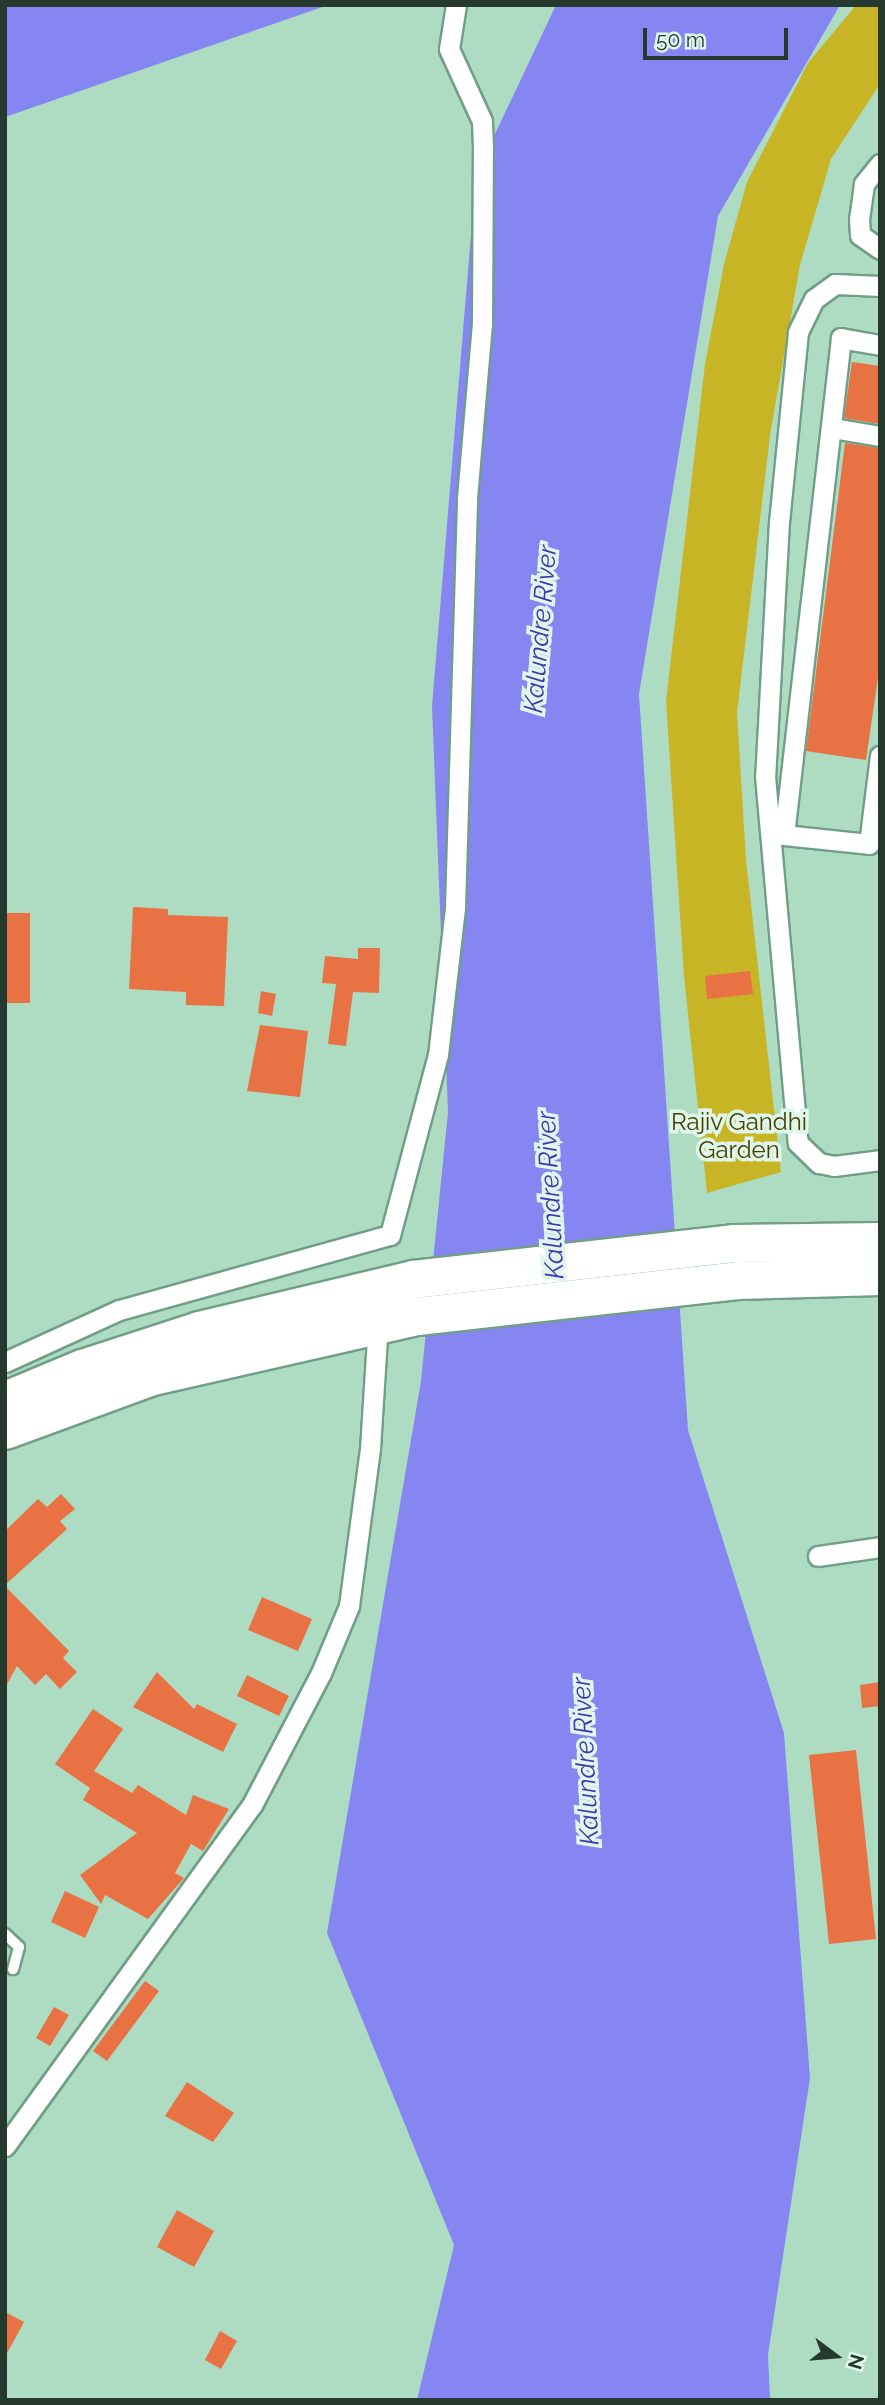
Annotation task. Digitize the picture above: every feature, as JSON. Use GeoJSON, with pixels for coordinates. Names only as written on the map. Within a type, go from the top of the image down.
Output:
{"type":"FeatureCollection","features":[{"type":"Feature","properties":{"kind":"highway"},"geometry":{"type":"LineString","coordinates":[[5,1400],[82,1368],[199,1330],[413,1279],[733,1243],[880,1241]]}},
{"type":"Feature","properties":{"kind":"highway"},"geometry":{"type":"LineString","coordinates":[[5,1430],[152,1376],[417,1316],[737,1280],[880,1276]]}},
{"type":"Feature","properties":{"kind":"street"},"geometry":{"type":"LineString","coordinates":[[5,1362],[120,1310],[390,1235],[438,1055],[455,907],[467,498],[482,324],[483,149],[482,121],[449,48],[456,5]]}},
{"type":"Feature","properties":{"kind":"street"},"geometry":{"type":"LineString","coordinates":[[880,164],[864,184],[859,220],[860,235],[880,250]]}},
{"type":"Feature","properties":{"kind":"street"},"geometry":{"type":"LineString","coordinates":[[880,286],[835,284],[814,299],[798,332],[779,520],[765,776],[798,1143],[827,1165],[880,1160]]}},
{"type":"Feature","properties":{"kind":"street"},"geometry":{"type":"LineString","coordinates":[[880,345],[841,338],[784,835],[875,845],[880,756]]}},
{"type":"Feature","properties":{"kind":"street"},"geometry":{"type":"LineString","coordinates":[[832,428],[880,436]]}},
{"type":"Feature","properties":{"kind":"street"},"geometry":{"type":"LineString","coordinates":[[5,2146],[252,1805],[321,1673],[349,1606],[370,1448],[378,1323]]}},
{"type":"Feature","properties":{"kind":"street"},"geometry":{"type":"LineString","coordinates":[[818,1556],[880,1547]]}},
{"type":"Feature","properties":{"kind":"lane"},"geometry":{"type":"LineString","coordinates":[[5,1934],[19,1947],[13,1969]]}},
{"type":"Feature","properties":{"kind":"green space","name":"Rajiv Gandhi Garden"},"geometry":{"type":"Polygon","coordinates":[[[856,5],[880,5],[880,84],[831,159],[800,265],[770,435],[737,713],[746,860],[781,1172],[707,1193],[684,976],[666,701],[705,364],[724,264],[747,182],[808,63],[856,5]]]}},
{"type":"Feature","properties":{"kind":"water"},"geometry":{"type":"Polygon","coordinates":[[[5,5],[328,5],[5,117],[5,5]]]}},
{"type":"Feature","properties":{"kind":"water","name":"Kalundre River"},"geometry":{"type":"Polygon","coordinates":[[[556,5],[840,5],[718,216],[639,694],[688,1430],[784,1733],[810,2078],[768,2355],[770,2400],[417,2400],[454,2245],[327,1933],[421,1381],[448,1112],[432,706],[476,174],[556,5]]]}},
{"type":"Feature","properties":{"kind":"building"},"geometry":{"type":"Polygon","coordinates":[[[852,362],[880,366],[880,424],[844,418],[852,362]]]}},
{"type":"Feature","properties":{"kind":"building"},"geometry":{"type":"Polygon","coordinates":[[[845,443],[880,448],[880,664],[866,760],[806,751],[845,443]]]}},
{"type":"Feature","properties":{"kind":"building"},"geometry":{"type":"Polygon","coordinates":[[[133,907],[168,909],[168,915],[228,917],[224,1006],[186,1005],[186,992],[129,989],[133,907]]]}},
{"type":"Feature","properties":{"kind":"building"},"geometry":{"type":"Polygon","coordinates":[[[5,913],[30,913],[30,1003],[5,1003],[5,913]]]}},
{"type":"Feature","properties":{"kind":"building"},"geometry":{"type":"Polygon","coordinates":[[[358,948],[380,948],[379,993],[353,992],[346,1046],[328,1044],[336,984],[322,983],[325,956],[358,959],[358,948]]]}},
{"type":"Feature","properties":{"kind":"building"},"geometry":{"type":"Polygon","coordinates":[[[750,971],[753,994],[707,999],[705,976],[750,971]]]}},
{"type":"Feature","properties":{"kind":"building"},"geometry":{"type":"Polygon","coordinates":[[[261,991],[276,994],[272,1016],[258,1013],[261,991]]]}},
{"type":"Feature","properties":{"kind":"building"},"geometry":{"type":"Polygon","coordinates":[[[260,1025],[308,1031],[300,1097],[247,1091],[260,1025]]]}},
{"type":"Feature","properties":{"kind":"building"},"geometry":{"type":"Polygon","coordinates":[[[61,1494],[75,1509],[60,1521],[67,1529],[5,1585],[5,1531],[38,1499],[47,1507],[61,1494]]]}},
{"type":"Feature","properties":{"kind":"building"},"geometry":{"type":"Polygon","coordinates":[[[5,1586],[69,1651],[63,1658],[77,1672],[60,1689],[46,1674],[35,1685],[17,1666],[5,1688],[5,1586]]]}},
{"type":"Feature","properties":{"kind":"building"},"geometry":{"type":"Polygon","coordinates":[[[262,1597],[312,1619],[298,1651],[248,1630],[262,1597]]]}},
{"type":"Feature","properties":{"kind":"building"},"geometry":{"type":"Polygon","coordinates":[[[157,1672],[194,1709],[197,1704],[237,1724],[223,1752],[133,1707],[157,1672]]]}},
{"type":"Feature","properties":{"kind":"building"},"geometry":{"type":"Polygon","coordinates":[[[247,1675],[289,1696],[279,1716],[237,1696],[247,1675]]]}},
{"type":"Feature","properties":{"kind":"building"},"geometry":{"type":"Polygon","coordinates":[[[880,1682],[880,1706],[862,1708],[860,1685],[880,1682]]]}},
{"type":"Feature","properties":{"kind":"building"},"geometry":{"type":"Polygon","coordinates":[[[93,1709],[123,1729],[94,1771],[132,1793],[138,1785],[186,1815],[193,1795],[229,1809],[203,1851],[191,1844],[175,1873],[184,1878],[148,1919],[105,1895],[101,1904],[80,1875],[137,1833],[83,1800],[90,1788],[55,1764],[93,1709]]]}},
{"type":"Feature","properties":{"kind":"building"},"geometry":{"type":"Polygon","coordinates":[[[856,1750],[876,1939],[829,1944],[809,1755],[856,1750]]]}},
{"type":"Feature","properties":{"kind":"building"},"geometry":{"type":"Polygon","coordinates":[[[65,1891],[99,1907],[85,1938],[51,1922],[65,1891]]]}},
{"type":"Feature","properties":{"kind":"building"},"geometry":{"type":"Polygon","coordinates":[[[145,1981],[159,1991],[107,2061],[93,2051],[145,1981]]]}},
{"type":"Feature","properties":{"kind":"building"},"geometry":{"type":"Polygon","coordinates":[[[54,2007],[69,2015],[50,2046],[36,2038],[54,2007]]]}},
{"type":"Feature","properties":{"kind":"building"},"geometry":{"type":"Polygon","coordinates":[[[187,2082],[234,2113],[213,2142],[165,2116],[187,2082]]]}},
{"type":"Feature","properties":{"kind":"building"},"geometry":{"type":"Polygon","coordinates":[[[177,2210],[214,2231],[194,2267],[157,2247],[177,2210]]]}},
{"type":"Feature","properties":{"kind":"building"},"geometry":{"type":"Polygon","coordinates":[[[5,2312],[24,2322],[5,2357],[5,2312]]]}},
{"type":"Feature","properties":{"kind":"building"},"geometry":{"type":"Polygon","coordinates":[[[220,2331],[237,2341],[221,2369],[205,2360],[220,2331]]]}}]}
